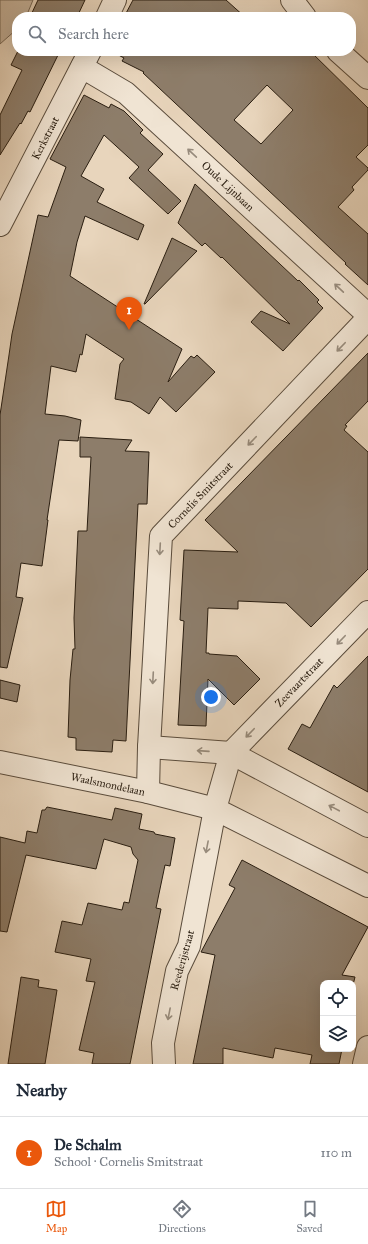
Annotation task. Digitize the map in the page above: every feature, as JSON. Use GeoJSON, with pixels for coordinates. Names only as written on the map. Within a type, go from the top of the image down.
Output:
{"type":"FeatureCollection","features":[{"type":"Feature","properties":{"kind":"street"},"geometry":{"type":"LineString","coordinates":[[109,12],[115,0]]}},
{"type":"Feature","properties":{"kind":"street"},"geometry":{"type":"LineString","coordinates":[[292,0],[301,12]]}},
{"type":"Feature","properties":{"kind":"street"},"geometry":{"type":"LineString","coordinates":[[344,56],[368,78]]}},
{"type":"Feature","properties":{"kind":"street","name":"Kerkstraat"},"geometry":{"type":"LineString","coordinates":[[0,225],[86,59]]}},
{"type":"Feature","properties":{"kind":"street","name":"Oude Lijnbaan"},"geometry":{"type":"LineString","coordinates":[[86,59],[126,93],[368,315]]}},
{"type":"Feature","properties":{"kind":"street","name":"Cornelis Smitstraat"},"geometry":{"type":"LineString","coordinates":[[148,792],[149,747],[161,536],[368,318]]}},
{"type":"Feature","properties":{"kind":"street","name":"Zeevaartstraat"},"geometry":{"type":"LineString","coordinates":[[230,753],[368,612]]}},
{"type":"Feature","properties":{"kind":"street"},"geometry":{"type":"LineString","coordinates":[[149,747],[230,753],[368,826]]}},
{"type":"Feature","properties":{"kind":"street"},"geometry":{"type":"LineString","coordinates":[[214,809],[230,753]]}},
{"type":"Feature","properties":{"kind":"street","name":"Waalsmondelaan"},"geometry":{"type":"LineString","coordinates":[[0,762],[148,792],[214,809],[368,886]]}},
{"type":"Feature","properties":{"kind":"street","name":"Reederijstraat"},"geometry":{"type":"LineString","coordinates":[[164,1064],[164,1036],[177,971],[189,946],[214,809]]}},
{"type":"Feature","properties":{"kind":"street"},"geometry":{"type":"LineString","coordinates":[[364,1064],[368,1047]]}},
{"type":"Feature","properties":{"kind":"shaded area"},"geometry":{"type":"Polygon","coordinates":[[[0,0],[33,0],[28,12],[12,12],[12,33],[0,44],[0,0]]]}},
{"type":"Feature","properties":{"kind":"building"},"geometry":{"type":"Polygon","coordinates":[[[38,0],[85,0],[79,12],[32,12],[38,0]]]}},
{"type":"Feature","properties":{"kind":"building"},"geometry":{"type":"Polygon","coordinates":[[[133,0],[226,0],[239,12],[127,12],[133,0]]]}},
{"type":"Feature","properties":{"kind":"building"},"geometry":{"type":"Polygon","coordinates":[[[16,56],[58,56],[30,112],[28,111],[0,155],[0,115],[22,70],[11,65],[16,56]]]}},
{"type":"Feature","properties":{"kind":"building"},"geometry":{"type":"Polygon","coordinates":[[[120,56],[315,56],[368,108],[368,145],[356,157],[368,168],[368,170],[352,187],[354,190],[338,207],[368,234],[368,285],[143,73],[144,72],[122,61],[124,58],[120,56]],[[267,85],[234,120],[261,144],[293,110],[267,85]]]}},
{"type":"Feature","properties":{"kind":"building"},"geometry":{"type":"Polygon","coordinates":[[[84,95],[109,108],[111,104],[124,111],[143,130],[140,133],[163,154],[148,170],[181,201],[168,214],[129,178],[139,167],[104,135],[81,176],[104,189],[97,202],[144,225],[138,240],[85,216],[77,242],[70,276],[182,349],[168,382],[191,356],[194,358],[197,355],[215,372],[176,412],[160,397],[149,414],[131,402],[115,399],[120,364],[124,359],[86,334],[82,355],[80,354],[76,372],[51,366],[45,414],[65,416],[81,420],[78,441],[59,440],[42,566],[21,563],[16,597],[23,598],[7,668],[0,667],[0,415],[12,334],[38,215],[48,217],[66,167],[50,159],[84,95]]]}},
{"type":"Feature","properties":{"kind":"building"},"geometry":{"type":"Polygon","coordinates":[[[195,184],[319,300],[317,302],[323,308],[283,351],[251,322],[261,311],[290,324],[222,257],[221,258],[205,243],[202,246],[178,223],[195,184]]]}},
{"type":"Feature","properties":{"kind":"building"},"geometry":{"type":"Polygon","coordinates":[[[172,238],[197,251],[144,304],[172,238]]]}},
{"type":"Feature","properties":{"kind":"building"},"geometry":{"type":"Polygon","coordinates":[[[368,353],[368,401],[345,425],[347,426],[344,430],[368,452],[368,569],[311,627],[286,603],[238,601],[238,609],[208,608],[206,653],[237,656],[260,679],[234,705],[208,679],[206,726],[178,725],[184,621],[180,620],[184,550],[238,552],[205,520],[368,353]]]}},
{"type":"Feature","properties":{"kind":"building"},"geometry":{"type":"Polygon","coordinates":[[[80,437],[132,440],[125,451],[149,452],[147,504],[138,504],[126,741],[113,740],[112,752],[76,750],[76,738],[68,737],[70,680],[73,649],[75,649],[74,618],[78,531],[87,531],[91,457],[80,457],[80,437]]]}},
{"type":"Feature","properties":{"kind":"building"},"geometry":{"type":"Polygon","coordinates":[[[368,656],[368,792],[288,749],[302,724],[310,728],[334,685],[337,688],[368,656]]]}},
{"type":"Feature","properties":{"kind":"building"},"geometry":{"type":"Polygon","coordinates":[[[0,680],[20,685],[17,702],[0,698],[0,680]]]}},
{"type":"Feature","properties":{"kind":"building"},"geometry":{"type":"Polygon","coordinates":[[[47,807],[112,820],[115,808],[142,814],[139,829],[175,838],[170,866],[165,865],[156,908],[161,909],[130,1064],[92,1064],[94,1053],[79,1050],[95,982],[86,981],[91,959],[55,952],[62,921],[82,925],[88,903],[122,910],[124,902],[129,903],[138,860],[133,854],[131,847],[104,839],[96,869],[26,855],[7,932],[0,931],[0,837],[25,843],[27,831],[37,833],[42,810],[45,810],[47,807]]]}},
{"type":"Feature","properties":{"kind":"building"},"geometry":{"type":"Polygon","coordinates":[[[242,860],[368,927],[342,975],[355,977],[354,980],[320,980],[320,1052],[341,1052],[339,1064],[310,1064],[312,1055],[275,1048],[273,1058],[223,1048],[223,1064],[193,1064],[215,955],[201,952],[235,888],[229,885],[242,860]]]}},
{"type":"Feature","properties":{"kind":"building"},"geometry":{"type":"Polygon","coordinates":[[[21,977],[39,980],[38,987],[57,990],[45,1064],[8,1064],[21,977]]]}},
{"type":"Feature","properties":{"kind":"place","name":"De Schalm"},"geometry":{"type":"Point","coordinates":[129,330]}}]}
